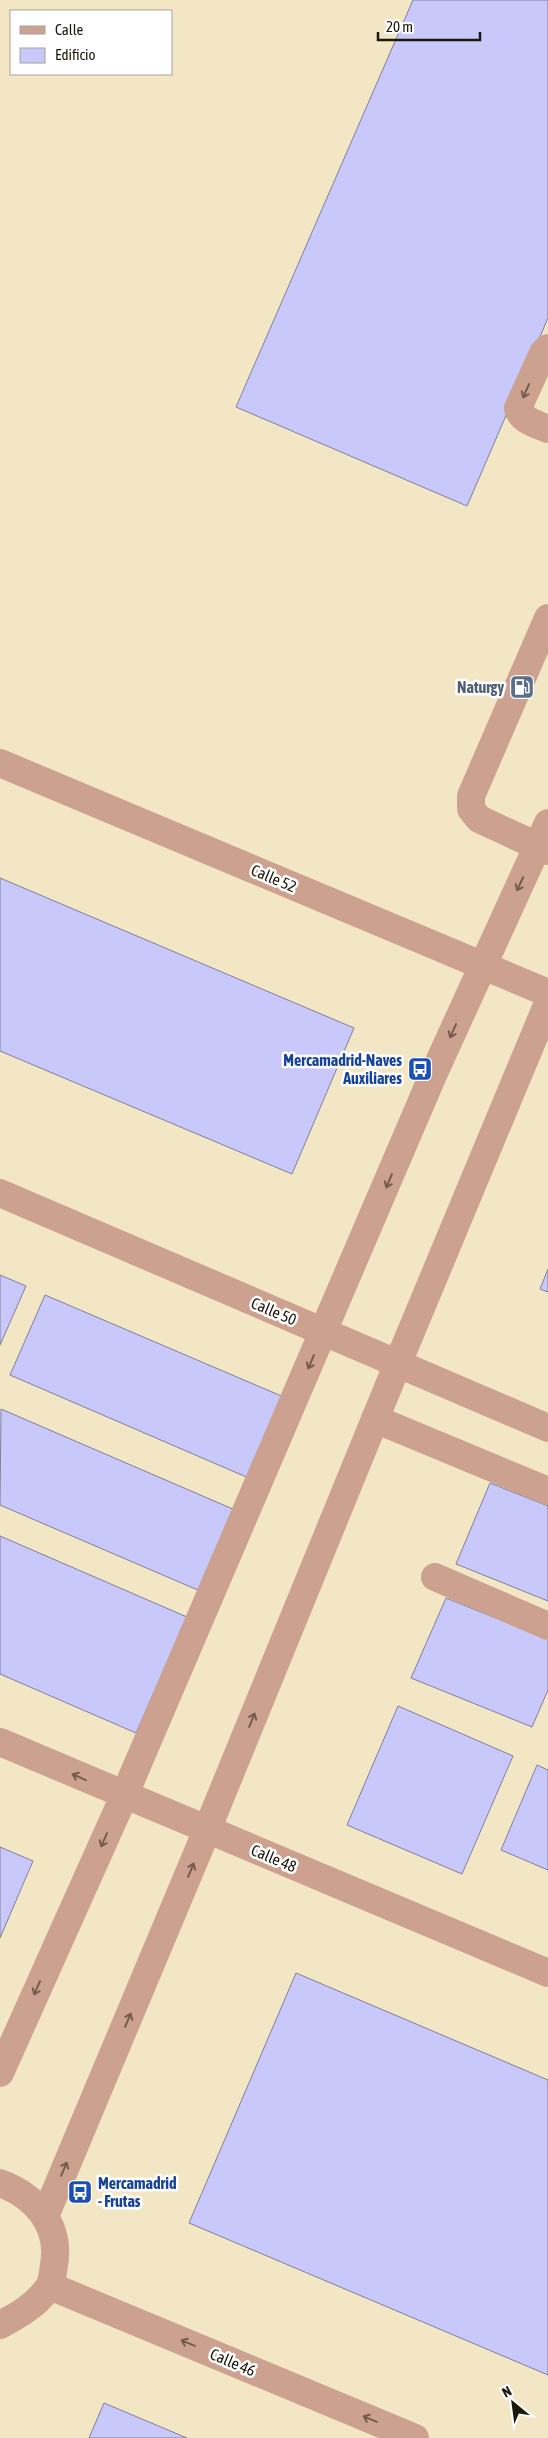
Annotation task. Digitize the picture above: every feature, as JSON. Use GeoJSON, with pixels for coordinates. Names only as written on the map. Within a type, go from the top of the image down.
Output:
{"type":"FeatureCollection","features":[{"type":"Feature","properties":{"kind":"street"},"geometry":{"type":"LineString","coordinates":[[548,348],[543,352],[518,408],[520,414],[526,420],[548,430]]}},
{"type":"Feature","properties":{"kind":"street"},"geometry":{"type":"LineString","coordinates":[[0,2072],[124,1796],[483,965],[545,840],[479,819],[471,809],[471,796],[548,618]]}},
{"type":"Feature","properties":{"kind":"street","name":"Calle 52"},"geometry":{"type":"LineString","coordinates":[[0,764],[548,993]]}},
{"type":"Feature","properties":{"kind":"street"},"geometry":{"type":"LineString","coordinates":[[46,2214],[208,1830],[375,1419],[548,1003]]}},
{"type":"Feature","properties":{"kind":"street","name":"Calle 50"},"geometry":{"type":"LineString","coordinates":[[0,1193],[548,1428]]}},
{"type":"Feature","properties":{"kind":"street"},"geometry":{"type":"LineString","coordinates":[[375,1419],[548,1492]]}},
{"type":"Feature","properties":{"kind":"street"},"geometry":{"type":"LineString","coordinates":[[435,1577],[548,1626]]}},
{"type":"Feature","properties":{"kind":"street","name":"Calle 48"},"geometry":{"type":"LineString","coordinates":[[0,1742],[124,1796],[548,1973]]}},
{"type":"Feature","properties":{"kind":"street"},"geometry":{"type":"LineString","coordinates":[[0,2183],[19,2190],[46,2214],[56,2251],[50,2286],[26,2311],[0,2324]]}},
{"type":"Feature","properties":{"kind":"street","name":"Calle 46"},"geometry":{"type":"LineString","coordinates":[[50,2286],[415,2438]]}},
{"type":"Feature","properties":{"kind":"building"},"geometry":{"type":"Polygon","coordinates":[[[413,0],[548,0],[548,318],[467,506],[236,407],[413,0]]]}},
{"type":"Feature","properties":{"kind":"building"},"geometry":{"type":"Polygon","coordinates":[[[0,878],[354,1028],[292,1174],[0,1051],[0,878]]]}},
{"type":"Feature","properties":{"kind":"building"},"geometry":{"type":"Polygon","coordinates":[[[548,1269],[548,1292],[540,1289],[548,1269]]]}},
{"type":"Feature","properties":{"kind":"building"},"geometry":{"type":"Polygon","coordinates":[[[0,1275],[26,1286],[0,1345],[0,1275]]]}},
{"type":"Feature","properties":{"kind":"building"},"geometry":{"type":"Polygon","coordinates":[[[45,1295],[286,1398],[251,1479],[10,1375],[45,1295]]]}},
{"type":"Feature","properties":{"kind":"building"},"geometry":{"type":"Polygon","coordinates":[[[1,1409],[242,1513],[207,1594],[0,1505],[1,1409]]]}},
{"type":"Feature","properties":{"kind":"building"},"geometry":{"type":"Polygon","coordinates":[[[490,1483],[548,1506],[548,1601],[456,1564],[490,1483]]]}},
{"type":"Feature","properties":{"kind":"building"},"geometry":{"type":"Polygon","coordinates":[[[0,1536],[187,1617],[136,1733],[0,1674],[0,1536]]]}},
{"type":"Feature","properties":{"kind":"building"},"geometry":{"type":"Polygon","coordinates":[[[446,1598],[548,1639],[548,1690],[532,1727],[411,1678],[446,1598]]]}},
{"type":"Feature","properties":{"kind":"building"},"geometry":{"type":"Polygon","coordinates":[[[398,1706],[513,1756],[462,1874],[347,1825],[398,1706]]]}},
{"type":"Feature","properties":{"kind":"building"},"geometry":{"type":"Polygon","coordinates":[[[537,1765],[548,1770],[548,1870],[501,1850],[537,1765]]]}},
{"type":"Feature","properties":{"kind":"building"},"geometry":{"type":"Polygon","coordinates":[[[0,1847],[33,1861],[0,1938],[0,1847]]]}},
{"type":"Feature","properties":{"kind":"building"},"geometry":{"type":"Polygon","coordinates":[[[296,1973],[548,2080],[548,2375],[189,2223],[296,1973]]]}},
{"type":"Feature","properties":{"kind":"building"},"geometry":{"type":"Polygon","coordinates":[[[104,2403],[187,2438],[89,2438],[104,2403]]]}},
{"type":"Feature","properties":{"kind":"place","name":"Naturgy"},"geometry":{"type":"Point","coordinates":[522,687]}},
{"type":"Feature","properties":{"kind":"place","name":"Mercamadrid-Naves Auxiliares"},"geometry":{"type":"Point","coordinates":[420,1069]}},
{"type":"Feature","properties":{"kind":"place","name":"Mercamadrid - Frutas"},"geometry":{"type":"Point","coordinates":[80,2192]}}]}
